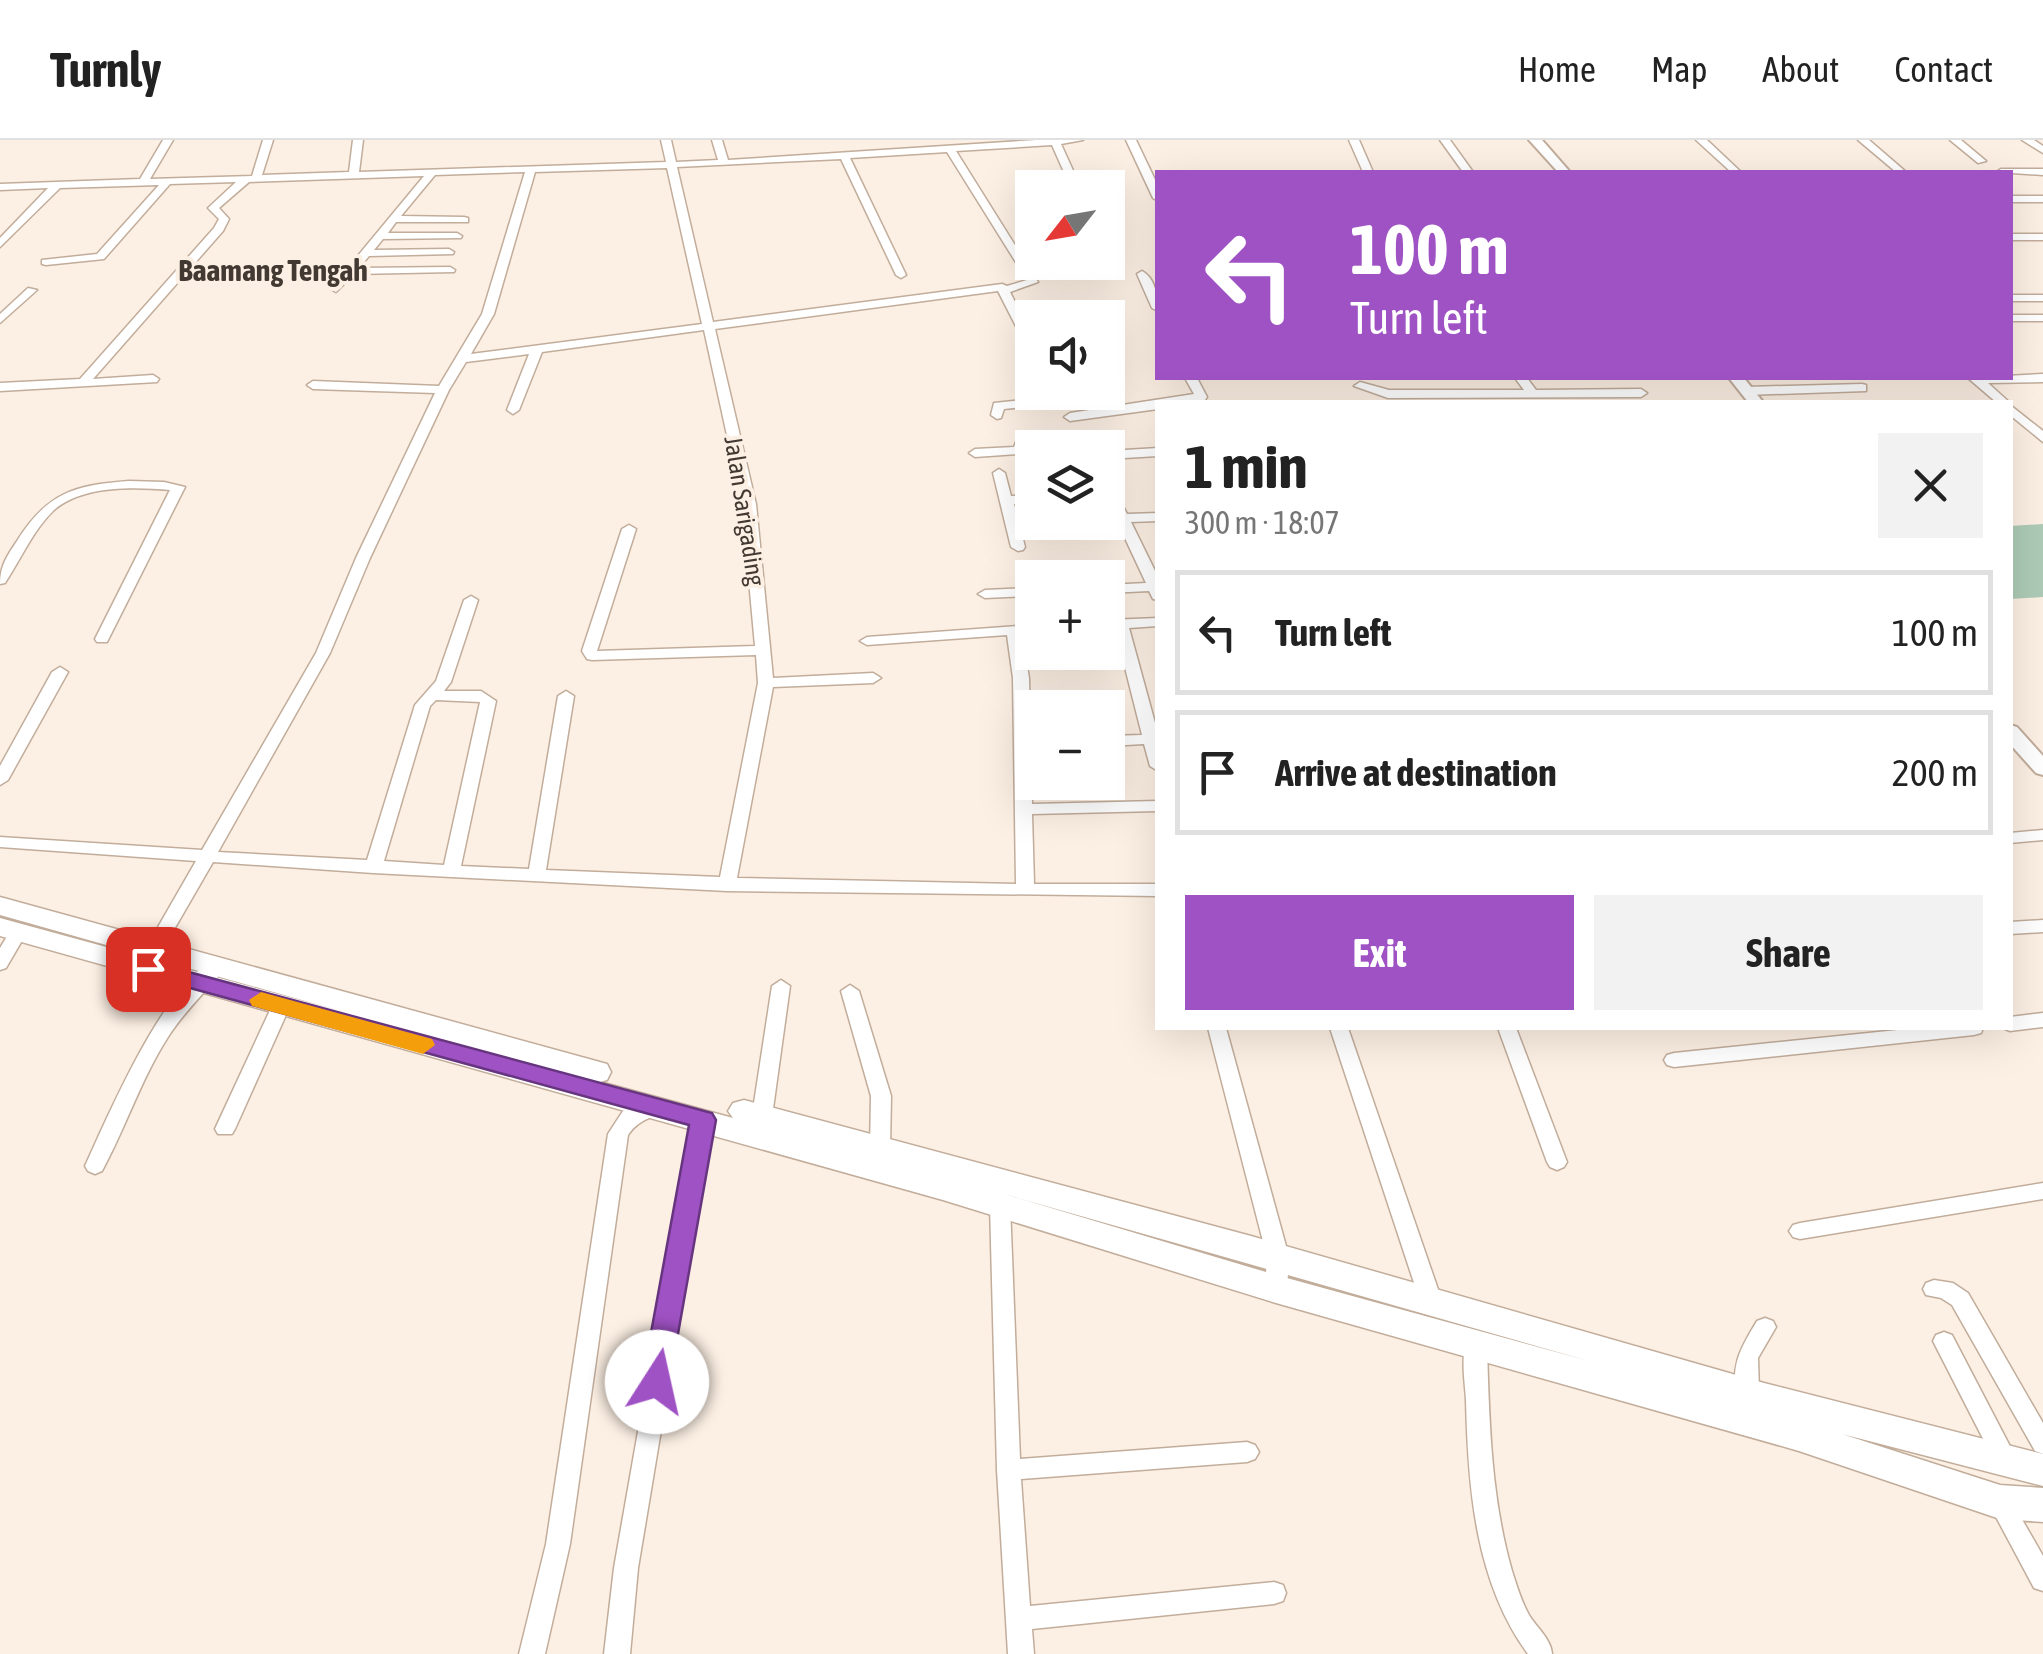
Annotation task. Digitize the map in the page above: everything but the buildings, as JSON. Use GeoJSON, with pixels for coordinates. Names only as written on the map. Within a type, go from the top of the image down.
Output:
{"type":"FeatureCollection","features":[{"type":"Feature","properties":{"kind":"main road"},"geometry":{"type":"LineString","coordinates":[[6,922],[155,948],[281,1006],[703,1120],[947,1178],[1277,1273],[1476,1345],[1799,1436],[2000,1502],[2043,1505]]}},
{"type":"Feature","properties":{"kind":"main road"},"geometry":{"type":"LineString","coordinates":[[6,922],[528,1054],[880,1149],[1000,1205],[1277,1273],[1431,1301],[1748,1393],[2043,1470]]}},
{"type":"Feature","properties":{"kind":"street"},"geometry":{"type":"LineString","coordinates":[[144,181],[168,140]]}},
{"type":"Feature","properties":{"kind":"street"},"geometry":{"type":"LineString","coordinates":[[83,382],[219,228],[224,219],[213,208],[252,177],[268,140]]}},
{"type":"Feature","properties":{"kind":"street"},"geometry":{"type":"LineString","coordinates":[[354,173],[358,140]]}},
{"type":"Feature","properties":{"kind":"street","name":"Jalan Sarigading"},"geometry":{"type":"LineString","coordinates":[[666,140],[749,504],[766,683],[726,885]]}},
{"type":"Feature","properties":{"kind":"street"},"geometry":{"type":"LineString","coordinates":[[718,140],[724,163]]}},
{"type":"Feature","properties":{"kind":"street"},"geometry":{"type":"LineString","coordinates":[[815,140],[821,158]]}},
{"type":"Feature","properties":{"kind":"street"},"geometry":{"type":"LineString","coordinates":[[865,140],[872,154]]}},
{"type":"Feature","properties":{"kind":"street"},"geometry":{"type":"LineString","coordinates":[[0,187],[724,163],[772,156],[821,158],[1078,140]]}},
{"type":"Feature","properties":{"kind":"street"},"geometry":{"type":"LineString","coordinates":[[1131,140],[1155,192]]}},
{"type":"Feature","properties":{"kind":"street"},"geometry":{"type":"LineString","coordinates":[[1354,140],[1367,170]]}},
{"type":"Feature","properties":{"kind":"street"},"geometry":{"type":"LineString","coordinates":[[1445,140],[1467,170]]}},
{"type":"Feature","properties":{"kind":"street"},"geometry":{"type":"LineString","coordinates":[[1535,140],[1562,170]]}},
{"type":"Feature","properties":{"kind":"street"},"geometry":{"type":"LineString","coordinates":[[1701,140],[1734,170]]}},
{"type":"Feature","properties":{"kind":"street"},"geometry":{"type":"LineString","coordinates":[[1863,140],[1899,170]]}},
{"type":"Feature","properties":{"kind":"street"},"geometry":{"type":"LineString","coordinates":[[1955,140],[1981,161]]}},
{"type":"Feature","properties":{"kind":"street"},"geometry":{"type":"LineString","coordinates":[[2028,140],[2043,150]]}},
{"type":"Feature","properties":{"kind":"street"},"geometry":{"type":"LineString","coordinates":[[1051,141],[1066,170]]}},
{"type":"Feature","properties":{"kind":"street"},"geometry":{"type":"LineString","coordinates":[[949,148],[1033,282],[1004,290]]}},
{"type":"Feature","properties":{"kind":"street"},"geometry":{"type":"LineString","coordinates":[[844,156],[901,274]]}},
{"type":"Feature","properties":{"kind":"street"},"geometry":{"type":"LineString","coordinates":[[155,948],[323,654],[362,558],[443,390],[488,314],[532,168]]}},
{"type":"Feature","properties":{"kind":"street"},"geometry":{"type":"LineString","coordinates":[[336,289],[433,171]]}},
{"type":"Feature","properties":{"kind":"street"},"geometry":{"type":"LineString","coordinates":[[2013,172],[2043,172]]}},
{"type":"Feature","properties":{"kind":"street"},"geometry":{"type":"LineString","coordinates":[[46,262],[100,257],[168,180]]}},
{"type":"Feature","properties":{"kind":"street"},"geometry":{"type":"LineString","coordinates":[[0,244],[57,185]]}},
{"type":"Feature","properties":{"kind":"street"},"geometry":{"type":"LineString","coordinates":[[2013,199],[2043,199]]}},
{"type":"Feature","properties":{"kind":"street"},"geometry":{"type":"LineString","coordinates":[[393,219],[464,220]]}},
{"type":"Feature","properties":{"kind":"street"},"geometry":{"type":"LineString","coordinates":[[380,236],[457,236]]}},
{"type":"Feature","properties":{"kind":"street"},"geometry":{"type":"LineString","coordinates":[[2013,237],[2043,237]]}},
{"type":"Feature","properties":{"kind":"street"},"geometry":{"type":"LineString","coordinates":[[365,253],[449,252]]}},
{"type":"Feature","properties":{"kind":"street"},"geometry":{"type":"LineString","coordinates":[[351,271],[450,270]]}},
{"type":"Feature","properties":{"kind":"street"},"geometry":{"type":"LineString","coordinates":[[1142,274],[1155,302]]}},
{"type":"Feature","properties":{"kind":"street"},"geometry":{"type":"LineString","coordinates":[[462,359],[998,287],[1004,290],[1015,312]]}},
{"type":"Feature","properties":{"kind":"street"},"geometry":{"type":"LineString","coordinates":[[0,320],[32,290]]}},
{"type":"Feature","properties":{"kind":"street"},"geometry":{"type":"LineString","coordinates":[[2013,298],[2043,298]]}},
{"type":"Feature","properties":{"kind":"street"},"geometry":{"type":"LineString","coordinates":[[2013,318],[2043,318]]}},
{"type":"Feature","properties":{"kind":"street"},"geometry":{"type":"LineString","coordinates":[[513,410],[537,349]]}},
{"type":"Feature","properties":{"kind":"street"},"geometry":{"type":"LineString","coordinates":[[2013,378],[2043,378]]}},
{"type":"Feature","properties":{"kind":"street"},"geometry":{"type":"LineString","coordinates":[[0,387],[153,379]]}},
{"type":"Feature","properties":{"kind":"street"},"geometry":{"type":"LineString","coordinates":[[1183,400],[1201,397],[1192,380]]}},
{"type":"Feature","properties":{"kind":"street"},"geometry":{"type":"LineString","coordinates":[[1522,380],[1533,394]]}},
{"type":"Feature","properties":{"kind":"street"},"geometry":{"type":"LineString","coordinates":[[1977,380],[2000,400]]}},
{"type":"Feature","properties":{"kind":"street"},"geometry":{"type":"LineString","coordinates":[[313,385],[443,390]]}},
{"type":"Feature","properties":{"kind":"street"},"geometry":{"type":"LineString","coordinates":[[1360,386],[1388,394],[1641,393]]}},
{"type":"Feature","properties":{"kind":"street"},"geometry":{"type":"LineString","coordinates":[[1746,390],[1862,388]]}},
{"type":"Feature","properties":{"kind":"street"},"geometry":{"type":"LineString","coordinates":[[998,415],[998,406],[1015,403]]}},
{"type":"Feature","properties":{"kind":"street"},"geometry":{"type":"LineString","coordinates":[[1070,417],[1155,405]]}},
{"type":"Feature","properties":{"kind":"street"},"geometry":{"type":"LineString","coordinates":[[1066,410],[1076,430]]}},
{"type":"Feature","properties":{"kind":"street"},"geometry":{"type":"LineString","coordinates":[[2013,412],[2043,438]]}},
{"type":"Feature","properties":{"kind":"street"},"geometry":{"type":"LineString","coordinates":[[975,452],[1015,450]]}},
{"type":"Feature","properties":{"kind":"street"},"geometry":{"type":"LineString","coordinates":[[1125,454],[1155,452]]}},
{"type":"Feature","properties":{"kind":"street"},"geometry":{"type":"LineString","coordinates":[[999,473],[1018,547]]}},
{"type":"Feature","properties":{"kind":"street"},"geometry":{"type":"LineString","coordinates":[[0,580],[47,510],[62,498],[99,488],[178,487],[102,640]]}},
{"type":"Feature","properties":{"kind":"street"},"geometry":{"type":"LineString","coordinates":[[1006,500],[1015,500]]}},
{"type":"Feature","properties":{"kind":"street"},"geometry":{"type":"LineString","coordinates":[[1125,518],[1155,517]]}},
{"type":"Feature","properties":{"kind":"street"},"geometry":{"type":"LineString","coordinates":[[1125,522],[1150,554],[1155,586]]}},
{"type":"Feature","properties":{"kind":"street"},"geometry":{"type":"LineString","coordinates":[[630,529],[588,651],[592,656],[763,650]]}},
{"type":"Feature","properties":{"kind":"street"},"geometry":{"type":"LineString","coordinates":[[1125,590],[1155,592]]}},
{"type":"Feature","properties":{"kind":"street"},"geometry":{"type":"LineString","coordinates":[[985,594],[1015,593]]}},
{"type":"Feature","properties":{"kind":"street"},"geometry":{"type":"LineString","coordinates":[[373,868],[423,705],[443,682],[471,600]]}},
{"type":"Feature","properties":{"kind":"street"},"geometry":{"type":"LineString","coordinates":[[1125,624],[1155,622]]}},
{"type":"Feature","properties":{"kind":"street"},"geometry":{"type":"LineString","coordinates":[[866,641],[1014,630],[1022,690]]}},
{"type":"Feature","properties":{"kind":"street"},"geometry":{"type":"LineString","coordinates":[[1125,656],[1154,739],[1125,741]]}},
{"type":"Feature","properties":{"kind":"street"},"geometry":{"type":"LineString","coordinates":[[0,780],[60,672]]}},
{"type":"Feature","properties":{"kind":"street"},"geometry":{"type":"LineString","coordinates":[[766,683],[873,678]]}},
{"type":"Feature","properties":{"kind":"street"},"geometry":{"type":"LineString","coordinates":[[432,695],[482,696],[488,701],[452,872]]}},
{"type":"Feature","properties":{"kind":"street"},"geometry":{"type":"LineString","coordinates":[[537,875],[566,696]]}},
{"type":"Feature","properties":{"kind":"street"},"geometry":{"type":"LineString","coordinates":[[2013,734],[2043,769]]}},
{"type":"Feature","properties":{"kind":"street"},"geometry":{"type":"LineString","coordinates":[[1026,800],[1026,890]]}},
{"type":"Feature","properties":{"kind":"street"},"geometry":{"type":"LineString","coordinates":[[1026,808],[1155,806]]}},
{"type":"Feature","properties":{"kind":"street"},"geometry":{"type":"LineString","coordinates":[[2013,838],[2043,835]]}},
{"type":"Feature","properties":{"kind":"street"},"geometry":{"type":"LineString","coordinates":[[0,842],[373,868],[726,885],[1155,890]]}},
{"type":"Feature","properties":{"kind":"street"},"geometry":{"type":"LineString","coordinates":[[0,964],[6,922]]}},
{"type":"Feature","properties":{"kind":"street"},"geometry":{"type":"LineString","coordinates":[[2013,928],[2043,926]]}},
{"type":"Feature","properties":{"kind":"street"},"geometry":{"type":"LineString","coordinates":[[95,1166],[159,1030],[208,974]]}},
{"type":"Feature","properties":{"kind":"street"},"geometry":{"type":"LineString","coordinates":[[762,1116],[781,986]]}},
{"type":"Feature","properties":{"kind":"street"},"geometry":{"type":"LineString","coordinates":[[850,990],[881,1096],[880,1149]]}},
{"type":"Feature","properties":{"kind":"street"},"geometry":{"type":"LineString","coordinates":[[225,1130],[281,1006]]}},
{"type":"Feature","properties":{"kind":"street"},"geometry":{"type":"LineString","coordinates":[[2013,1024],[2043,1020]]}},
{"type":"Feature","properties":{"kind":"street"},"geometry":{"type":"LineString","coordinates":[[1217,1030],[1277,1273]]}},
{"type":"Feature","properties":{"kind":"street"},"geometry":{"type":"LineString","coordinates":[[1341,1030],[1431,1301]]}},
{"type":"Feature","properties":{"kind":"street"},"geometry":{"type":"LineString","coordinates":[[1509,1030],[1557,1162]]}},
{"type":"Feature","properties":{"kind":"street"},"geometry":{"type":"LineString","coordinates":[[1674,1060],[1955,1030]]}},
{"type":"Feature","properties":{"kind":"street"},"geometry":{"type":"LineString","coordinates":[[532,1654],[558,1544],[618,1134],[630,1116],[655,1106]]}},
{"type":"Feature","properties":{"kind":"street"},"geometry":{"type":"LineString","coordinates":[[618,1654],[626,1568],[703,1120]]}},
{"type":"Feature","properties":{"kind":"street"},"geometry":{"type":"LineString","coordinates":[[1800,1230],[2043,1191]]}},
{"type":"Feature","properties":{"kind":"street"},"geometry":{"type":"LineString","coordinates":[[1000,1205],[1009,1470],[1021,1654]]}},
{"type":"Feature","properties":{"kind":"street"},"geometry":{"type":"LineString","coordinates":[[1934,1289],[1951,1291],[1960,1299],[2043,1444]]}},
{"type":"Feature","properties":{"kind":"street"},"geometry":{"type":"LineString","coordinates":[[1748,1393],[1747,1358],[1765,1327]]}},
{"type":"Feature","properties":{"kind":"street"},"geometry":{"type":"LineString","coordinates":[[1944,1340],[2006,1462]]}},
{"type":"Feature","properties":{"kind":"street"},"geometry":{"type":"LineString","coordinates":[[1476,1345],[1488,1526],[1514,1615],[1523,1633],[1541,1651]]}},
{"type":"Feature","properties":{"kind":"street"},"geometry":{"type":"LineString","coordinates":[[1009,1470],[1247,1452]]}},
{"type":"Feature","properties":{"kind":"street"},"geometry":{"type":"LineString","coordinates":[[2000,1502],[2043,1580]]}},
{"type":"Feature","properties":{"kind":"street"},"geometry":{"type":"LineString","coordinates":[[1019,1619],[1274,1593]]}},
{"type":"Feature","properties":{"kind":"green space"},"geometry":{"type":"Polygon","coordinates":[[[2043,524],[2043,597],[2013,599],[2013,526],[2043,524]]]}},
{"type":"Feature","properties":{"kind":"slow traffic"},"geometry":{"type":"LineString","coordinates":[[261,1000],[423,1045]]}},
{"type":"Feature","properties":{"kind":"district","name":"Baamang Tengah"},"geometry":{"type":"Point","coordinates":[273,271]}},
{"type":"Feature","properties":{"kind":"route"},"geometry":{"type":"LineString","coordinates":[[148,969],[703,1120],[657,1382]]}}]}
